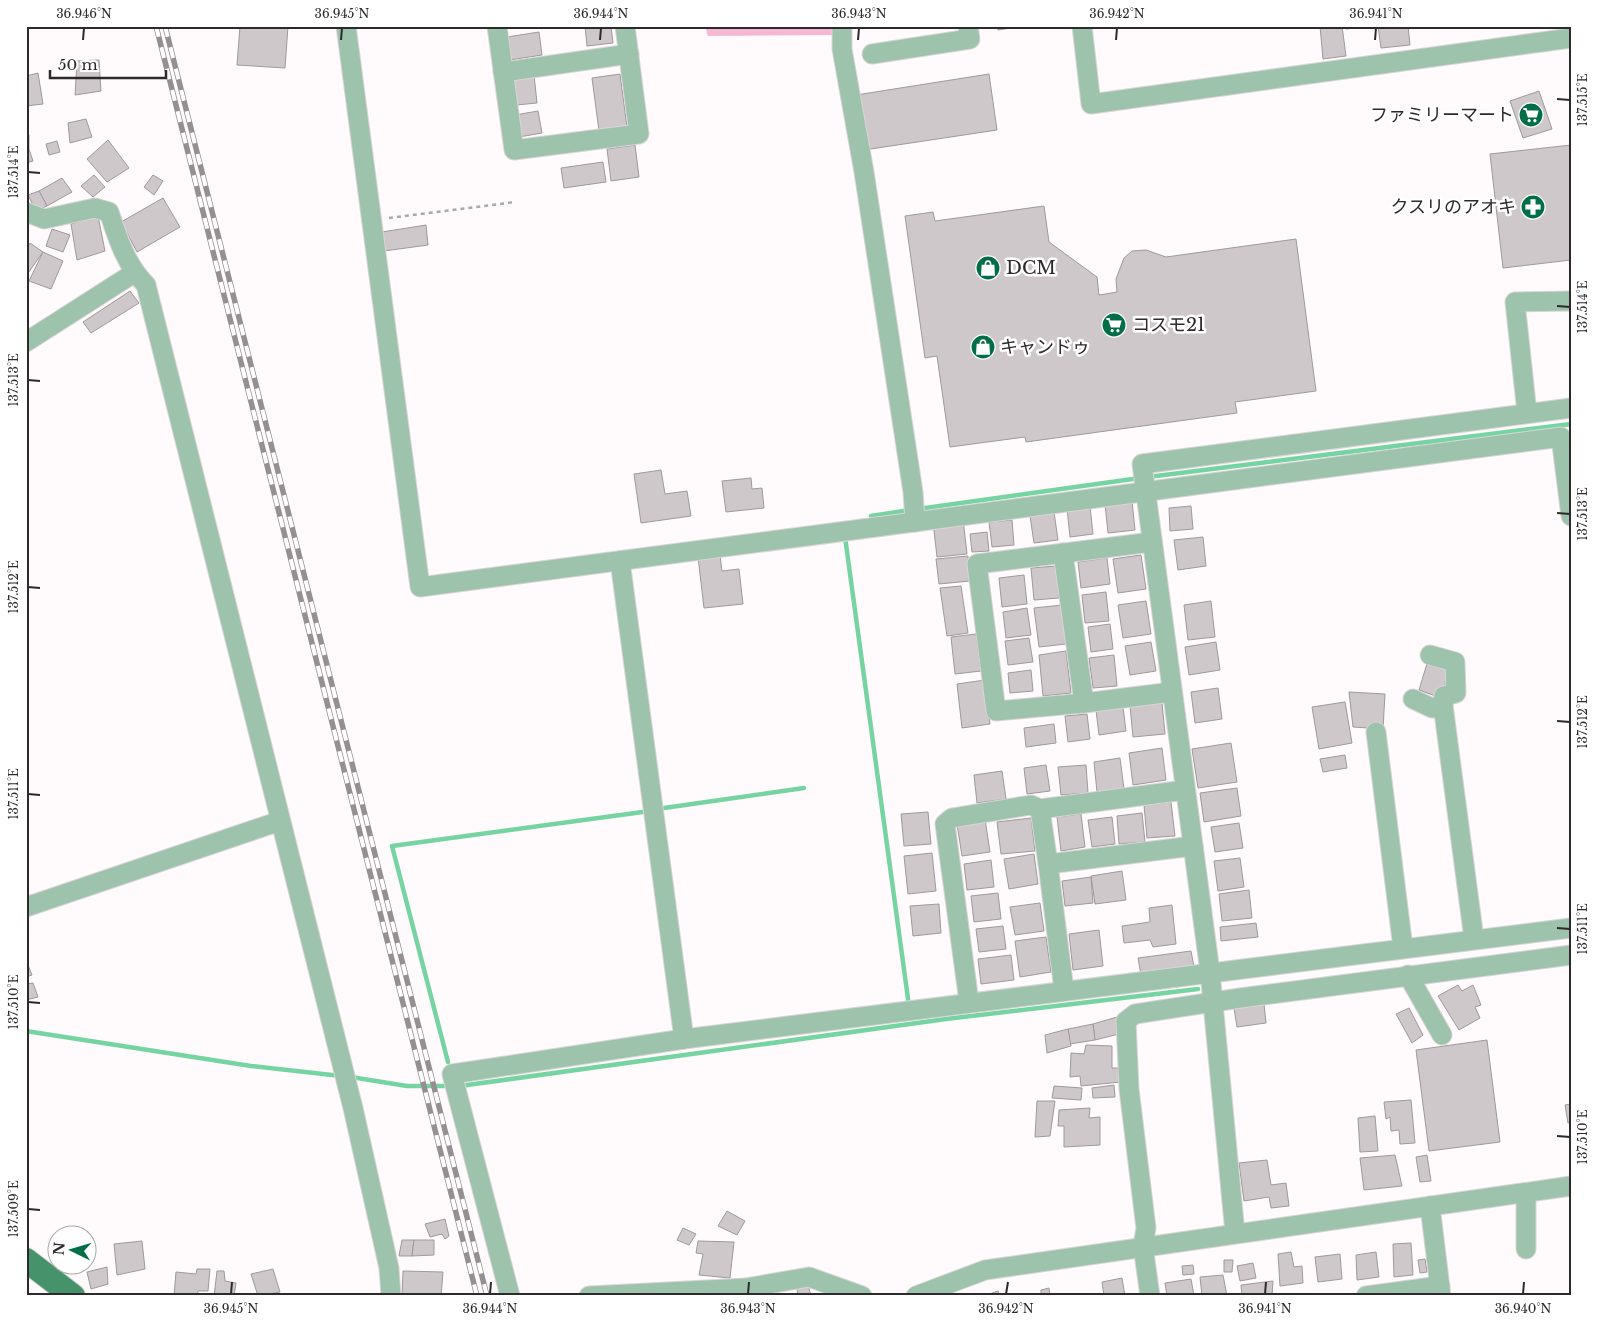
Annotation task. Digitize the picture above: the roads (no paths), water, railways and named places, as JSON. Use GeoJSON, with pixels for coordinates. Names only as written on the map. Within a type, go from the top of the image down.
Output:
{"type":"FeatureCollection","features":[{"type":"Feature","properties":{"kind":"main road"},"geometry":{"type":"LineString","coordinates":[[26,1260],[73,1296]]}},
{"type":"Feature","properties":{"kind":"street"},"geometry":{"type":"LineString","coordinates":[[346,26],[420,587],[1566,437]]}},
{"type":"Feature","properties":{"kind":"street"},"geometry":{"type":"LineString","coordinates":[[497,26],[514,150],[639,134],[625,26]]}},
{"type":"Feature","properties":{"kind":"street"},"geometry":{"type":"LineString","coordinates":[[842,26],[842,49],[864,172],[913,492],[915,522]]}},
{"type":"Feature","properties":{"kind":"street"},"geometry":{"type":"LineString","coordinates":[[872,54],[970,39],[968,26]]}},
{"type":"Feature","properties":{"kind":"street"},"geometry":{"type":"LineString","coordinates":[[1082,26],[1091,104],[1571,38]]}},
{"type":"Feature","properties":{"kind":"street"},"geometry":{"type":"LineString","coordinates":[[504,72],[629,54]]}},
{"type":"Feature","properties":{"kind":"street"},"geometry":{"type":"LineString","coordinates":[[26,212],[44,219],[96,208],[109,212],[122,248],[134,273],[146,285],[353,1108],[390,1268],[391,1296]]}},
{"type":"Feature","properties":{"kind":"street"},"geometry":{"type":"LineString","coordinates":[[26,342],[134,273]]}},
{"type":"Feature","properties":{"kind":"street"},"geometry":{"type":"LineString","coordinates":[[1527,414],[1515,302],[1571,300]]}},
{"type":"Feature","properties":{"kind":"street"},"geometry":{"type":"LineString","coordinates":[[1234,1233],[1210,972],[1142,464],[1563,409],[1571,516]]}},
{"type":"Feature","properties":{"kind":"street"},"geometry":{"type":"LineString","coordinates":[[1152,542],[977,564],[996,711],[1172,692]]}},
{"type":"Feature","properties":{"kind":"street"},"geometry":{"type":"LineString","coordinates":[[1063,553],[1084,703]]}},
{"type":"Feature","properties":{"kind":"street"},"geometry":{"type":"LineString","coordinates":[[620,561],[684,1039]]}},
{"type":"Feature","properties":{"kind":"street"},"geometry":{"type":"LineString","coordinates":[[1430,655],[1455,662],[1456,693],[1444,696],[1443,705],[1474,939]]}},
{"type":"Feature","properties":{"kind":"street"},"geometry":{"type":"LineString","coordinates":[[1413,699],[1432,708],[1443,705]]}},
{"type":"Feature","properties":{"kind":"street"},"geometry":{"type":"LineString","coordinates":[[1376,732],[1403,948]]}},
{"type":"Feature","properties":{"kind":"street"},"geometry":{"type":"LineString","coordinates":[[969,1002],[945,824],[952,818],[1032,805],[1040,809],[1186,790]]}},
{"type":"Feature","properties":{"kind":"street"},"geometry":{"type":"LineString","coordinates":[[1040,809],[1064,990]]}},
{"type":"Feature","properties":{"kind":"street"},"geometry":{"type":"LineString","coordinates":[[26,907],[280,821]]}},
{"type":"Feature","properties":{"kind":"street"},"geometry":{"type":"LineString","coordinates":[[1048,864],[1193,846]]}},
{"type":"Feature","properties":{"kind":"street"},"geometry":{"type":"LineString","coordinates":[[510,1296],[452,1074],[684,1039],[1571,928]]}},
{"type":"Feature","properties":{"kind":"street"},"geometry":{"type":"LineString","coordinates":[[1150,1296],[1143,1246],[1146,1228],[1129,1089],[1126,1021],[1135,1014],[1571,955]]}},
{"type":"Feature","properties":{"kind":"street"},"geometry":{"type":"LineString","coordinates":[[1408,976],[1442,1035]]}},
{"type":"Feature","properties":{"kind":"street"},"geometry":{"type":"LineString","coordinates":[[923,1294],[985,1270],[1571,1186]]}},
{"type":"Feature","properties":{"kind":"street"},"geometry":{"type":"LineString","coordinates":[[1526,1192],[1526,1249]]}},
{"type":"Feature","properties":{"kind":"street"},"geometry":{"type":"LineString","coordinates":[[1366,1296],[1440,1291],[1430,1206]]}},
{"type":"Feature","properties":{"kind":"street"},"geometry":{"type":"LineString","coordinates":[[589,1296],[746,1288],[809,1277],[862,1296]]}},
{"type":"Feature","properties":{"kind":"waterway"},"geometry":{"type":"LineString","coordinates":[[1148,477],[1571,424]]}},
{"type":"Feature","properties":{"kind":"waterway"},"geometry":{"type":"LineString","coordinates":[[918,509],[1140,478]]}},
{"type":"Feature","properties":{"kind":"waterway"},"geometry":{"type":"LineString","coordinates":[[871,516],[910,510]]}},
{"type":"Feature","properties":{"kind":"waterway"},"geometry":{"type":"LineString","coordinates":[[845,537],[909,1006]]}},
{"type":"Feature","properties":{"kind":"waterway"},"geometry":{"type":"LineString","coordinates":[[657,809],[804,788]]}},
{"type":"Feature","properties":{"kind":"waterway"},"geometry":{"type":"LineString","coordinates":[[448,1062],[392,846],[650,811]]}},
{"type":"Feature","properties":{"kind":"waterway"},"geometry":{"type":"LineString","coordinates":[[460,1086],[946,1019],[1198,989]]}},
{"type":"Feature","properties":{"kind":"waterway"},"geometry":{"type":"LineString","coordinates":[[26,1031],[251,1066],[341,1076]]}},
{"type":"Feature","properties":{"kind":"waterway"},"geometry":{"type":"LineString","coordinates":[[351,1077],[407,1086],[450,1086]]}},
{"type":"Feature","properties":{"kind":"railway"},"geometry":{"type":"LineString","coordinates":[[156,26],[477,1296]]}},
{"type":"Feature","properties":{"kind":"railway"},"geometry":{"type":"LineString","coordinates":[[165,26],[487,1296]]}},
{"type":"Feature","properties":{"kind":"place","name":"ファミリーマート"},"geometry":{"type":"Point","coordinates":[1531,115]}},
{"type":"Feature","properties":{"kind":"place","name":"クスリのアオキ"},"geometry":{"type":"Point","coordinates":[1533,207]}},
{"type":"Feature","properties":{"kind":"place","name":"DCM"},"geometry":{"type":"Point","coordinates":[988,268]}},
{"type":"Feature","properties":{"kind":"place","name":"コスモ21"},"geometry":{"type":"Point","coordinates":[1114,325]}},
{"type":"Feature","properties":{"kind":"place","name":"キャンドゥ"},"geometry":{"type":"Point","coordinates":[983,347]}}]}
